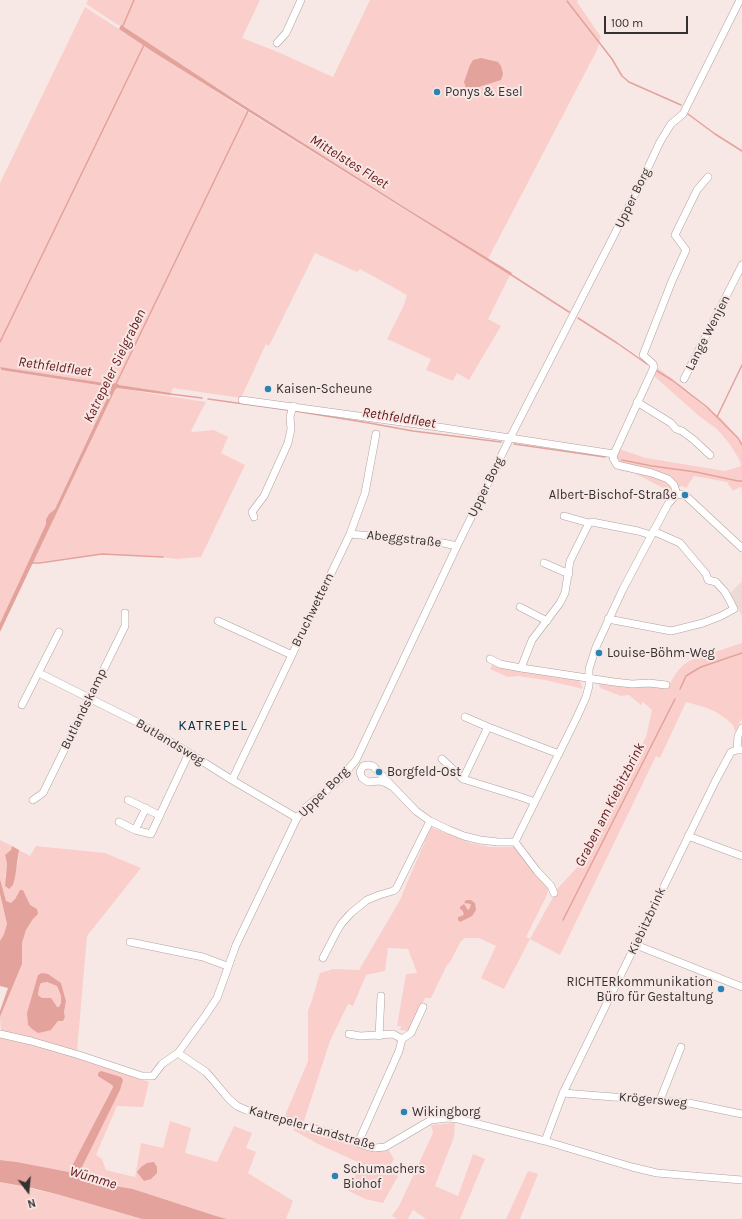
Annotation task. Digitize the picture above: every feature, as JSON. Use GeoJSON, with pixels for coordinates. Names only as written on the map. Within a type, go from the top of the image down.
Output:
{"type":"FeatureCollection","features":[{"type":"Feature","properties":{"kind":"street"},"geometry":{"type":"LineString","coordinates":[[278,43],[286,34],[301,0]]}},
{"type":"Feature","properties":{"kind":"street","name":"Upper Borg"},"geometry":{"type":"LineString","coordinates":[[178,1052],[217,998],[227,966],[236,945],[297,818],[305,808],[339,780],[356,760],[457,546],[510,438],[660,142],[672,124],[683,114],[740,0]]}},
{"type":"Feature","properties":{"kind":"street"},"geometry":{"type":"LineString","coordinates":[[676,495],[674,485],[668,479],[652,473],[617,465],[613,458],[654,367],[653,364],[643,355],[672,281],[686,250],[674,235],[697,190],[708,177]]}},
{"type":"Feature","properties":{"kind":"street","name":"Lange Wenjen"},"geometry":{"type":"LineString","coordinates":[[684,379],[742,265]]}},
{"type":"Feature","properties":{"kind":"street"},"geometry":{"type":"LineString","coordinates":[[242,400],[293,406],[614,454]]}},
{"type":"Feature","properties":{"kind":"street"},"geometry":{"type":"LineString","coordinates":[[637,402],[671,423],[676,429],[682,431],[694,440],[710,456]]}},
{"type":"Feature","properties":{"kind":"street"},"geometry":{"type":"LineString","coordinates":[[254,518],[252,512],[264,496],[288,443],[291,429],[290,417],[293,406]]}},
{"type":"Feature","properties":{"kind":"street","name":"Bruchwettern"},"geometry":{"type":"LineString","coordinates":[[232,780],[350,534],[365,493],[376,434]]}},
{"type":"Feature","properties":{"kind":"street"},"geometry":{"type":"LineString","coordinates":[[515,842],[586,697],[589,686],[589,669],[591,660],[608,619],[668,504],[676,495],[681,493],[685,495],[741,544]]}},
{"type":"Feature","properties":{"kind":"street"},"geometry":{"type":"LineString","coordinates":[[564,516],[589,523],[592,522],[652,533],[680,543],[706,574],[708,580],[716,582],[725,592],[734,609],[703,624],[671,631],[608,619]]}},
{"type":"Feature","properties":{"kind":"street"},"geometry":{"type":"LineString","coordinates":[[521,668],[532,640],[554,612],[565,593],[570,561],[589,523]]}},
{"type":"Feature","properties":{"kind":"street","name":"Abeggstraße"},"geometry":{"type":"LineString","coordinates":[[350,534],[443,543],[457,546]]}},
{"type":"Feature","properties":{"kind":"street"},"geometry":{"type":"LineString","coordinates":[[544,563],[569,574]]}},
{"type":"Feature","properties":{"kind":"street"},"geometry":{"type":"LineString","coordinates":[[520,606],[547,621]]}},
{"type":"Feature","properties":{"kind":"street","name":"Butlandskamp"},"geometry":{"type":"LineString","coordinates":[[33,800],[43,793],[125,626],[125,613]]}},
{"type":"Feature","properties":{"kind":"street"},"geometry":{"type":"LineString","coordinates":[[218,621],[292,655]]}},
{"type":"Feature","properties":{"kind":"street"},"geometry":{"type":"LineString","coordinates":[[22,705],[59,632]]}},
{"type":"Feature","properties":{"kind":"street"},"geometry":{"type":"LineString","coordinates":[[490,659],[500,664],[528,670],[632,684],[666,686]]}},
{"type":"Feature","properties":{"kind":"street","name":"Butlandsweg"},"geometry":{"type":"LineString","coordinates":[[39,673],[141,724],[297,818]]}},
{"type":"Feature","properties":{"kind":"street"},"geometry":{"type":"LineString","coordinates":[[465,717],[559,754]]}},
{"type":"Feature","properties":{"kind":"street"},"geometry":{"type":"LineString","coordinates":[[463,779],[488,727]]}},
{"type":"Feature","properties":{"kind":"street","name":"Kiebitzbrink"},"geometry":{"type":"LineString","coordinates":[[545,1141],[563,1093],[688,836],[728,756],[731,752],[740,750],[738,736],[742,728]]}},
{"type":"Feature","properties":{"kind":"street"},"geometry":{"type":"LineString","coordinates":[[119,822],[135,830],[151,834],[189,753]]}},
{"type":"Feature","properties":{"kind":"street"},"geometry":{"type":"LineString","coordinates":[[442,759],[463,779],[535,802]]}},
{"type":"Feature","properties":{"kind":"street"},"geometry":{"type":"LineString","coordinates":[[356,760],[363,766],[373,766],[416,811],[449,830],[464,836],[498,842],[515,842]]}},
{"type":"Feature","properties":{"kind":"street"},"geometry":{"type":"LineString","coordinates":[[363,766],[360,772],[362,778],[368,782],[379,781],[391,786]]}},
{"type":"Feature","properties":{"kind":"street"},"geometry":{"type":"LineString","coordinates":[[128,800],[159,815]]}},
{"type":"Feature","properties":{"kind":"street"},"geometry":{"type":"LineString","coordinates":[[135,830],[146,808]]}},
{"type":"Feature","properties":{"kind":"street"},"geometry":{"type":"LineString","coordinates":[[323,958],[337,931],[351,913],[367,900],[396,889],[430,820]]}},
{"type":"Feature","properties":{"kind":"street"},"geometry":{"type":"LineString","coordinates":[[688,836],[742,856]]}},
{"type":"Feature","properties":{"kind":"street"},"geometry":{"type":"LineString","coordinates":[[515,842],[537,871],[551,886],[554,893]]}},
{"type":"Feature","properties":{"kind":"street"},"geometry":{"type":"LineString","coordinates":[[130,942],[203,958],[227,966]]}},
{"type":"Feature","properties":{"kind":"street"},"geometry":{"type":"LineString","coordinates":[[636,945],[742,987]]}},
{"type":"Feature","properties":{"kind":"street"},"geometry":{"type":"LineString","coordinates":[[379,1036],[381,996]]}},
{"type":"Feature","properties":{"kind":"street"},"geometry":{"type":"LineString","coordinates":[[358,1143],[399,1051],[402,1039],[411,1033],[423,1007]]}},
{"type":"Feature","properties":{"kind":"street"},"geometry":{"type":"LineString","coordinates":[[0,1034],[79,1055],[142,1076],[154,1076],[162,1064],[178,1052]]}},
{"type":"Feature","properties":{"kind":"street"},"geometry":{"type":"LineString","coordinates":[[348,1034],[360,1036],[393,1034],[402,1039]]}},
{"type":"Feature","properties":{"kind":"street"},"geometry":{"type":"LineString","coordinates":[[660,1100],[681,1047]]}},
{"type":"Feature","properties":{"kind":"street","name":"Katrepeler Landstraße"},"geometry":{"type":"LineString","coordinates":[[178,1052],[206,1072],[237,1106],[366,1146],[375,1148],[386,1147],[431,1120],[447,1118],[458,1119],[545,1141],[657,1174],[742,1180]]}},
{"type":"Feature","properties":{"kind":"street","name":"Krögersweg"},"geometry":{"type":"LineString","coordinates":[[563,1093],[689,1103],[742,1114]]}},
{"type":"Feature","properties":{"kind":"shaded area"},"geometry":{"type":"Polygon","coordinates":[[[88,0],[260,0],[242,38],[278,52],[333,77],[370,0],[578,0],[577,2],[601,37],[597,50],[488,259],[112,21],[86,4],[88,0]]]}},
{"type":"Feature","properties":{"kind":"shaded area"},"geometry":{"type":"Polygon","coordinates":[[[85,7],[235,104],[510,275],[488,319],[501,326],[469,380],[457,373],[453,381],[426,370],[431,359],[387,339],[404,305],[407,295],[360,269],[357,272],[315,253],[269,346],[266,344],[241,398],[173,388],[171,393],[118,385],[115,383],[111,384],[0,367],[0,183],[85,7]]]}},
{"type":"Feature","properties":{"kind":"shaded area"},"geometry":{"type":"Polygon","coordinates":[[[121,25],[237,101],[409,210],[512,273],[510,275],[155,53],[119,29],[121,25]]]}},
{"type":"Feature","properties":{"kind":"shaded area"},"geometry":{"type":"Polygon","coordinates":[[[481,58],[498,62],[501,66],[503,74],[501,80],[469,90],[466,88],[464,82],[470,65],[473,60],[481,58]]]}},
{"type":"Feature","properties":{"kind":"shaded area"},"geometry":{"type":"Polygon","coordinates":[[[0,367],[111,384],[115,383],[119,385],[171,393],[170,395],[117,388],[115,390],[0,632],[0,623],[46,524],[46,519],[55,509],[111,390],[111,387],[1,370],[0,367]]]}},
{"type":"Feature","properties":{"kind":"shaded area"},"geometry":{"type":"Polygon","coordinates":[[[658,368],[700,403],[721,418],[742,442],[742,488],[740,487],[733,491],[727,482],[694,476],[686,488],[682,486],[678,487],[620,463],[616,456],[619,449],[646,458],[725,471],[741,466],[739,459],[729,443],[717,429],[699,416],[654,376],[658,368]]]}},
{"type":"Feature","properties":{"kind":"shaded area"},"geometry":{"type":"Polygon","coordinates":[[[0,370],[111,387],[111,390],[55,509],[46,518],[46,524],[0,623],[0,370]]]}},
{"type":"Feature","properties":{"kind":"shaded area"},"geometry":{"type":"Polygon","coordinates":[[[117,388],[206,402],[191,431],[214,430],[228,437],[221,453],[245,465],[201,557],[176,559],[153,556],[103,554],[35,562],[32,564],[115,390],[117,388]]]}},
{"type":"Feature","properties":{"kind":"shaded area"},"geometry":{"type":"Polygon","coordinates":[[[622,469],[652,476],[668,483],[673,488],[669,491],[634,473],[620,470],[622,469]]]}},
{"type":"Feature","properties":{"kind":"shaded area"},"geometry":{"type":"Polygon","coordinates":[[[742,581],[742,616],[729,594],[742,581]]]}},
{"type":"Feature","properties":{"kind":"shaded area"},"geometry":{"type":"Polygon","coordinates":[[[742,643],[742,718],[735,732],[733,725],[716,712],[686,702],[660,758],[656,756],[560,955],[530,939],[558,888],[583,861],[646,737],[652,710],[643,702],[641,705],[629,695],[621,696],[600,688],[598,681],[668,687],[676,673],[683,665],[691,660],[742,643]]]}},
{"type":"Feature","properties":{"kind":"shaded area"},"geometry":{"type":"Polygon","coordinates":[[[494,662],[579,678],[583,689],[545,680],[518,676],[508,677],[490,669],[494,662]]]}},
{"type":"Feature","properties":{"kind":"shaded area"},"geometry":{"type":"Polygon","coordinates":[[[431,827],[471,843],[491,847],[516,847],[548,887],[547,895],[526,937],[530,939],[504,989],[481,978],[496,946],[479,938],[465,938],[461,941],[447,965],[431,998],[425,998],[410,1031],[400,1030],[401,1026],[397,1026],[406,974],[417,973],[408,949],[388,948],[385,971],[366,975],[353,1006],[348,1004],[330,1041],[303,1124],[284,1118],[308,1061],[308,1011],[320,973],[333,969],[359,970],[400,900],[431,827]]]}},
{"type":"Feature","properties":{"kind":"shaded area"},"geometry":{"type":"Polygon","coordinates":[[[0,840],[12,846],[11,850],[5,856],[7,864],[5,879],[18,864],[19,850],[30,856],[36,846],[105,853],[141,868],[87,936],[77,1051],[1,1033],[0,1017],[22,964],[22,943],[26,930],[33,919],[26,897],[20,891],[11,904],[6,901],[0,879],[0,840]],[[42,973],[35,987],[51,1030],[58,1021],[65,1017],[64,1012],[66,1001],[61,983],[42,973]]]}},
{"type":"Feature","properties":{"kind":"shaded area"},"geometry":{"type":"Polygon","coordinates":[[[12,846],[19,850],[13,885],[9,889],[5,886],[7,864],[5,855],[11,850],[12,846]]]}},
{"type":"Feature","properties":{"kind":"shaded area"},"geometry":{"type":"Polygon","coordinates":[[[0,879],[6,901],[11,903],[20,890],[23,890],[30,905],[37,909],[38,914],[26,930],[22,943],[22,964],[0,1017],[0,1011],[8,988],[0,986],[0,941],[7,924],[0,894],[0,879]]]}},
{"type":"Feature","properties":{"kind":"shaded area"},"geometry":{"type":"Polygon","coordinates":[[[0,894],[7,924],[0,941],[0,894]]]}},
{"type":"Feature","properties":{"kind":"shaded area"},"geometry":{"type":"Polygon","coordinates":[[[466,900],[471,900],[475,903],[476,910],[472,916],[460,922],[458,917],[464,914],[460,907],[464,904],[468,910],[470,908],[471,904],[464,903],[466,900]]]}},
{"type":"Feature","properties":{"kind":"shaded area"},"geometry":{"type":"Polygon","coordinates":[[[42,973],[48,974],[61,983],[66,1001],[64,1012],[65,1017],[63,1021],[58,1021],[51,1030],[38,1033],[28,1025],[27,1013],[38,975],[42,973]],[[47,982],[41,983],[38,995],[42,998],[51,998],[57,1007],[59,1007],[61,1003],[61,996],[57,986],[47,982]]]}},
{"type":"Feature","properties":{"kind":"shaded area"},"geometry":{"type":"Polygon","coordinates":[[[47,982],[57,986],[61,996],[60,1007],[57,1007],[38,995],[41,983],[47,982]]]}},
{"type":"Feature","properties":{"kind":"shaded area"},"geometry":{"type":"Polygon","coordinates":[[[0,1037],[42,1047],[149,1082],[143,1107],[117,1106],[96,1155],[102,1159],[106,1170],[135,1177],[141,1143],[163,1148],[170,1121],[191,1128],[185,1153],[217,1162],[234,1126],[252,1133],[246,1148],[256,1152],[248,1173],[293,1201],[286,1219],[227,1219],[133,1189],[103,1184],[79,1175],[93,1143],[118,1076],[60,1195],[69,1172],[0,1160],[0,1037]]]}},
{"type":"Feature","properties":{"kind":"shaded area"},"geometry":{"type":"Polygon","coordinates":[[[101,1071],[121,1077],[123,1080],[120,1090],[79,1175],[103,1184],[133,1189],[227,1219],[142,1219],[60,1195],[0,1182],[0,1160],[69,1172],[113,1087],[98,1076],[98,1073],[101,1071]]]}},
{"type":"Feature","properties":{"kind":"shaded area"},"geometry":{"type":"Polygon","coordinates":[[[455,1123],[454,1137],[435,1186],[458,1196],[473,1154],[485,1159],[460,1219],[426,1219],[413,1210],[408,1219],[397,1219],[392,1216],[399,1206],[433,1133],[431,1125],[455,1123]]]}},
{"type":"Feature","properties":{"kind":"shaded area"},"geometry":{"type":"Polygon","coordinates":[[[295,1127],[355,1145],[388,1149],[394,1159],[388,1170],[398,1176],[383,1203],[365,1199],[347,1190],[362,1164],[318,1144],[293,1130],[295,1127]]]}},
{"type":"Feature","properties":{"kind":"shaded area"},"geometry":{"type":"Polygon","coordinates":[[[154,1162],[157,1167],[157,1173],[151,1179],[144,1181],[137,1172],[147,1163],[154,1162]]]}},
{"type":"Feature","properties":{"kind":"shaded area"},"geometry":{"type":"Polygon","coordinates":[[[528,1171],[538,1174],[520,1219],[506,1219],[528,1171]]]}},
{"type":"Feature","properties":{"kind":"shaded area"},"geometry":{"type":"Polygon","coordinates":[[[0,1182],[60,1195],[142,1219],[0,1219],[0,1182]]]}},
{"type":"Feature","properties":{"kind":"waterway"},"geometry":{"type":"LineString","coordinates":[[122,28],[134,0]]}},
{"type":"Feature","properties":{"kind":"waterway"},"geometry":{"type":"LineString","coordinates":[[567,1],[612,59],[622,76],[629,82],[681,105]]}},
{"type":"Feature","properties":{"kind":"waterway"},"geometry":{"type":"LineString","coordinates":[[0,342],[144,45]]}},
{"type":"Feature","properties":{"kind":"waterway","name":"Katrepeler Sielgraben"},"geometry":{"type":"LineString","coordinates":[[116,384],[248,111]]}},
{"type":"Feature","properties":{"kind":"waterway"},"geometry":{"type":"LineString","coordinates":[[688,114],[715,134],[742,151]]}},
{"type":"Feature","properties":{"kind":"waterway","name":"Mittelstes Fleet"},"geometry":{"type":"LineString","coordinates":[[510,274],[569,312]]}},
{"type":"Feature","properties":{"kind":"waterway","name":"Mittelstes Fleet"},"geometry":{"type":"LineString","coordinates":[[578,318],[647,364]]}},
{"type":"Feature","properties":{"kind":"waterway"},"geometry":{"type":"LineString","coordinates":[[717,417],[742,365]]}},
{"type":"Feature","properties":{"kind":"waterway","name":"Mittelstes Fleet"},"geometry":{"type":"LineString","coordinates":[[657,371],[672,380],[707,407],[738,438],[742,445]]}},
{"type":"Feature","properties":{"kind":"waterway","name":"Rethfeldfleet"},"geometry":{"type":"LineString","coordinates":[[170,394],[202,398]]}},
{"type":"Feature","properties":{"kind":"waterway","name":"Rethfeldfleet"},"geometry":{"type":"LineString","coordinates":[[208,399],[288,410]]}},
{"type":"Feature","properties":{"kind":"waterway","name":"Rethfeldfleet"},"geometry":{"type":"LineString","coordinates":[[295,411],[413,431],[501,442]]}},
{"type":"Feature","properties":{"kind":"waterway","name":"Rethfeldfleet"},"geometry":{"type":"LineString","coordinates":[[514,444],[605,457]]}},
{"type":"Feature","properties":{"kind":"waterway","name":"Rethfeldfleet"},"geometry":{"type":"LineString","coordinates":[[622,460],[742,481]]}},
{"type":"Feature","properties":{"kind":"waterway"},"geometry":{"type":"LineString","coordinates":[[32,563],[102,554],[163,557]]}},
{"type":"Feature","properties":{"kind":"waterway","name":"Graben am Kiebitzbrink"},"geometry":{"type":"LineString","coordinates":[[680,689],[686,676],[694,671],[701,667],[742,653]]}},
{"type":"Feature","properties":{"kind":"waterway","name":"Graben am Kiebitzbrink"},"geometry":{"type":"LineString","coordinates":[[563,920],[675,699]]}},
{"type":"Feature","properties":{"kind":"place","name":"Ponys & Esel"},"geometry":{"type":"Point","coordinates":[437,92]}},
{"type":"Feature","properties":{"kind":"place","name":"Kaisen-Scheune"},"geometry":{"type":"Point","coordinates":[268,389]}},
{"type":"Feature","properties":{"kind":"place","name":"Albert-Bischof-Straße"},"geometry":{"type":"Point","coordinates":[685,495]}},
{"type":"Feature","properties":{"kind":"place","name":"Louise-Böhm-Weg"},"geometry":{"type":"Point","coordinates":[599,653]}},
{"type":"Feature","properties":{"kind":"place","name":"Borgfeld-Ost"},"geometry":{"type":"Point","coordinates":[379,772]}},
{"type":"Feature","properties":{"kind":"place","name":"RICHTERkommunikation Büro für Gestaltung"},"geometry":{"type":"Point","coordinates":[721,989]}},
{"type":"Feature","properties":{"kind":"place","name":"Wikingborg"},"geometry":{"type":"Point","coordinates":[404,1112]}},
{"type":"Feature","properties":{"kind":"place","name":"Schumachers Biohof"},"geometry":{"type":"Point","coordinates":[335,1176]}},
{"type":"Feature","properties":{"kind":"district","name":"KATREPEL"},"geometry":{"type":"Point","coordinates":[213,726]}},
{"type":"Feature","properties":{"kind":"water label","name":"Wümme"},"geometry":{"type":"Point","coordinates":[93,1178]}}]}
